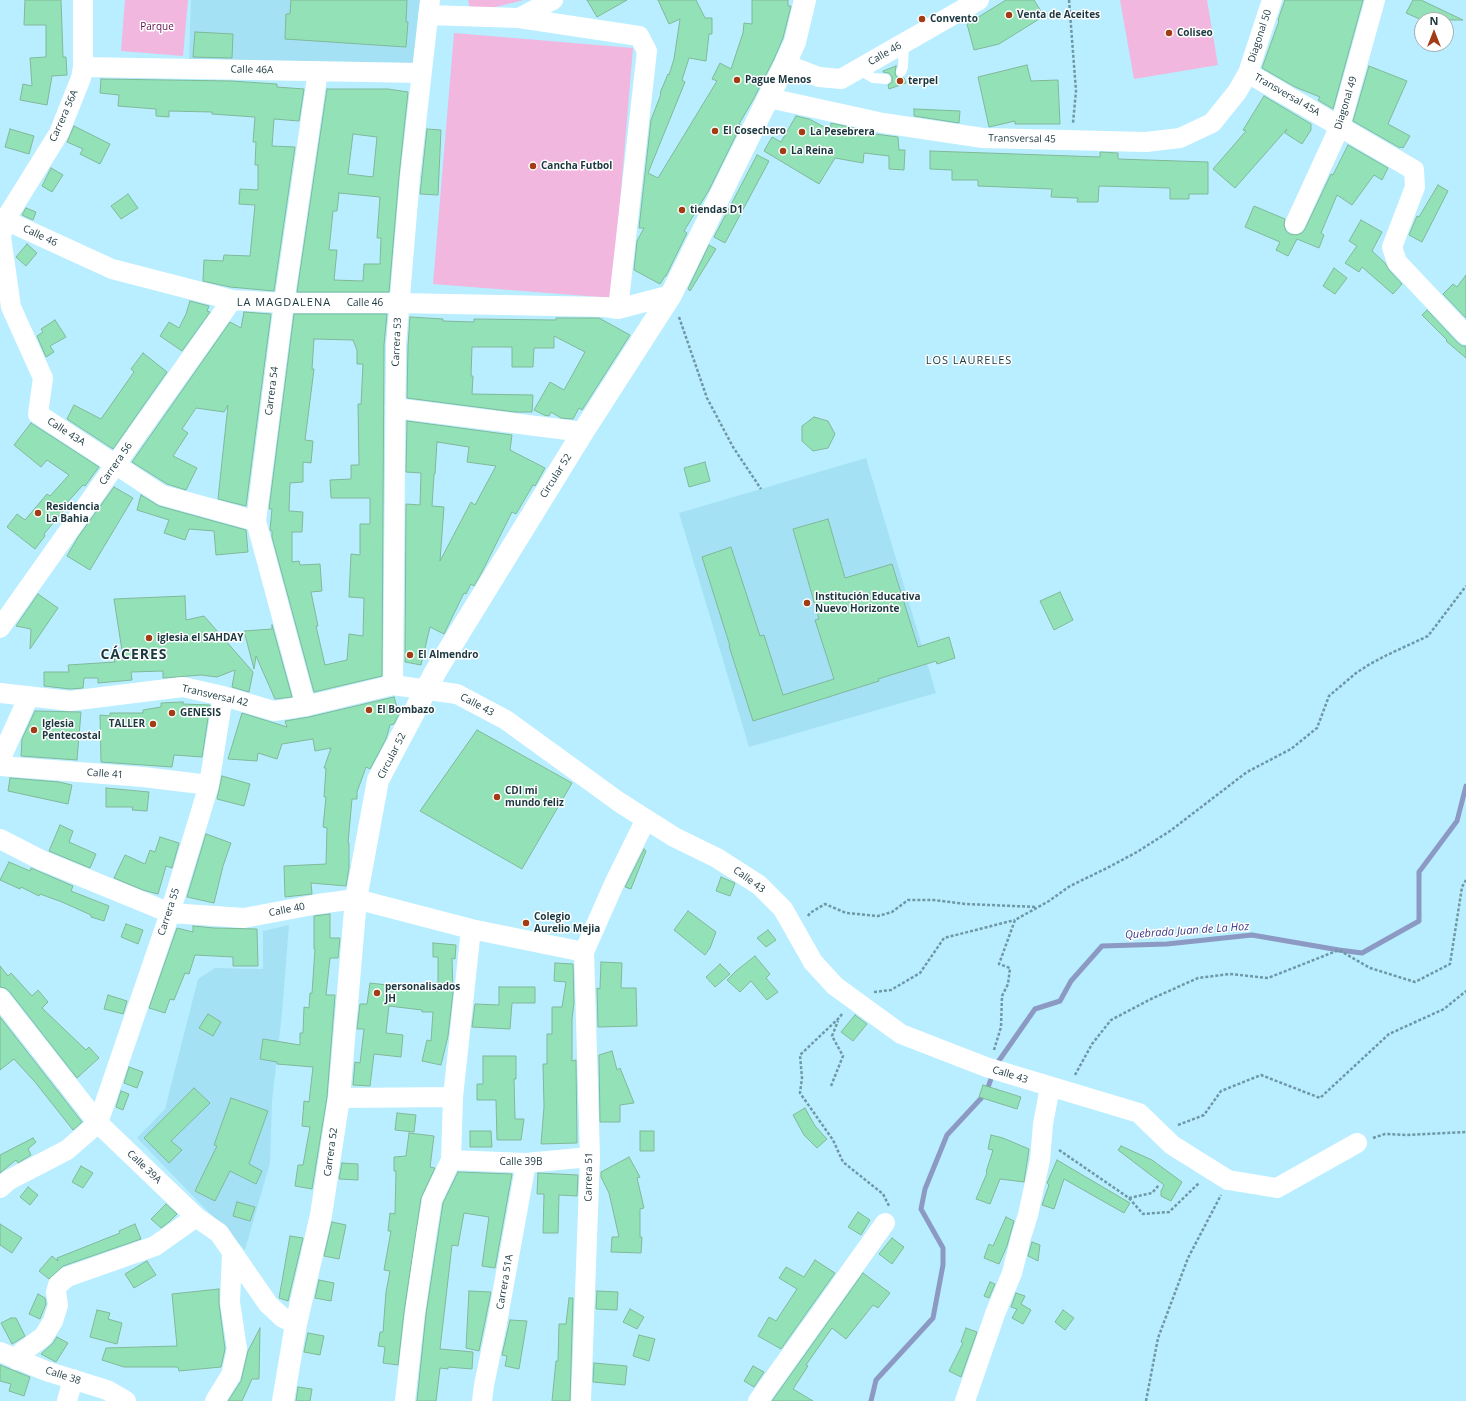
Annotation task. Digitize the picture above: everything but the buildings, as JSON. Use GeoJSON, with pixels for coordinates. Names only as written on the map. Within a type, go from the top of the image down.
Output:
{"type":"FeatureCollection","features":[{"type":"Feature","properties":{"kind":"street","name":"Carrera 56A"},"geometry":{"type":"LineString","coordinates":[[2,219],[59,133],[81,78],[83,67],[83,0]]}},
{"type":"Feature","properties":{"kind":"street"},"geometry":{"type":"LineString","coordinates":[[519,18],[553,0]]}},
{"type":"Feature","properties":{"kind":"street"},"geometry":{"type":"LineString","coordinates":[[785,64],[795,42],[805,0]]}},
{"type":"Feature","properties":{"kind":"street","name":"Calle 46"},"geometry":{"type":"LineString","coordinates":[[785,64],[819,77],[841,79],[979,0]]}},
{"type":"Feature","properties":{"kind":"street","name":"Diagonal 50"},"geometry":{"type":"LineString","coordinates":[[1248,73],[1272,0]]}},
{"type":"Feature","properties":{"kind":"street","name":"Diagonal 49"},"geometry":{"type":"LineString","coordinates":[[1295,224],[1340,126],[1375,0]]}},
{"type":"Feature","properties":{"kind":"street"},"geometry":{"type":"LineString","coordinates":[[429,7],[519,18],[639,36],[647,51],[618,309]]}},
{"type":"Feature","properties":{"kind":"street","name":"Carrera 53"},"geometry":{"type":"LineString","coordinates":[[393,685],[396,345],[410,178],[429,7]]}},
{"type":"Feature","properties":{"kind":"street","name":"Circular 52"},"geometry":{"type":"LineString","coordinates":[[356,899],[378,780],[437,669],[583,432],[671,295],[785,64]]}},
{"type":"Feature","properties":{"kind":"street","name":"Calle 46A"},"geometry":{"type":"LineString","coordinates":[[83,67],[422,72]]}},
{"type":"Feature","properties":{"kind":"street","name":"Carrera 54"},"geometry":{"type":"LineString","coordinates":[[306,706],[256,521],[284,303],[318,71]]}},
{"type":"Feature","properties":{"kind":"street","name":"Transversal 45"},"geometry":{"type":"LineString","coordinates":[[769,98],[883,123],[983,138],[1146,142],[1180,138],[1212,123],[1237,92],[1248,73]]}},
{"type":"Feature","properties":{"kind":"street","name":"Transversal 45A"},"geometry":{"type":"LineString","coordinates":[[1248,73],[1414,170],[1415,187],[1392,247],[1397,262],[1466,335]]}},
{"type":"Feature","properties":{"kind":"street","name":"Calle 46"},"geometry":{"type":"LineString","coordinates":[[2,219],[112,269],[232,300],[284,303],[399,303],[605,307],[618,309],[671,295]]}},
{"type":"Feature","properties":{"kind":"street","name":"Calle 43A"},"geometry":{"type":"LineString","coordinates":[[2,219],[1,236],[11,307],[43,378],[38,414],[162,495],[256,521]]}},
{"type":"Feature","properties":{"kind":"street","name":"Carrera 56"},"geometry":{"type":"LineString","coordinates":[[0,628],[232,300]]}},
{"type":"Feature","properties":{"kind":"street"},"geometry":{"type":"LineString","coordinates":[[395,408],[583,432]]}},
{"type":"Feature","properties":{"kind":"street","name":"Transversal 42"},"geometry":{"type":"LineString","coordinates":[[0,693],[70,701],[183,687],[223,696],[274,711],[306,706],[393,685],[426,690]]}},
{"type":"Feature","properties":{"kind":"street","name":"Calle 43"},"geometry":{"type":"LineString","coordinates":[[426,690],[457,694],[506,720],[619,802],[674,837],[717,858],[759,885],[783,909],[812,962],[835,986],[901,1034],[969,1062],[1139,1113],[1172,1146],[1224,1177]]}},
{"type":"Feature","properties":{"kind":"street"},"geometry":{"type":"LineString","coordinates":[[0,760],[29,696]]}},
{"type":"Feature","properties":{"kind":"street","name":"Carrera 55"},"geometry":{"type":"LineString","coordinates":[[98,1122],[170,913],[209,785],[223,696]]}},
{"type":"Feature","properties":{"kind":"street","name":"Calle 41"},"geometry":{"type":"LineString","coordinates":[[0,766],[143,777],[209,785]]}},
{"type":"Feature","properties":{"kind":"street"},"geometry":{"type":"LineString","coordinates":[[584,952],[614,884],[646,819]]}},
{"type":"Feature","properties":{"kind":"street","name":"Calle 40"},"geometry":{"type":"LineString","coordinates":[[0,839],[41,860],[170,913],[244,918],[318,904],[356,899],[471,929],[584,952]]}},
{"type":"Feature","properties":{"kind":"street","name":"Carrera 52"},"geometry":{"type":"LineString","coordinates":[[283,1401],[296,1324],[321,1215],[339,1098],[356,899]]}},
{"type":"Feature","properties":{"kind":"street"},"geometry":{"type":"LineString","coordinates":[[405,1401],[416,1306],[432,1200],[451,1160],[453,1097],[471,929]]}},
{"type":"Feature","properties":{"kind":"street","name":"Carrera 51"},"geometry":{"type":"LineString","coordinates":[[581,1401],[590,1158],[584,952]]}},
{"type":"Feature","properties":{"kind":"street","name":"Calle 39A"},"geometry":{"type":"LineString","coordinates":[[0,998],[98,1122],[196,1217],[219,1234],[268,1304],[283,1318],[296,1324]]}},
{"type":"Feature","properties":{"kind":"street"},"geometry":{"type":"LineString","coordinates":[[965,1401],[995,1314],[1012,1273],[1028,1215],[1040,1160],[1043,1124],[1058,1089]]}},
{"type":"Feature","properties":{"kind":"street"},"geometry":{"type":"LineString","coordinates":[[339,1098],[453,1097]]}},
{"type":"Feature","properties":{"kind":"street"},"geometry":{"type":"LineString","coordinates":[[0,1188],[9,1180],[67,1150],[98,1122]]}},
{"type":"Feature","properties":{"kind":"street"},"geometry":{"type":"LineString","coordinates":[[1224,1177],[1277,1188],[1357,1143]]}},
{"type":"Feature","properties":{"kind":"street","name":"Calle 39B"},"geometry":{"type":"LineString","coordinates":[[451,1160],[526,1164],[590,1158]]}},
{"type":"Feature","properties":{"kind":"street","name":"Carrera 51A"},"geometry":{"type":"LineString","coordinates":[[482,1401],[526,1164]]}},
{"type":"Feature","properties":{"kind":"street"},"geometry":{"type":"LineString","coordinates":[[8,1356],[22,1352],[43,1337],[53,1321],[58,1305],[56,1292],[58,1285],[67,1277],[155,1246],[196,1217]]}},
{"type":"Feature","properties":{"kind":"street"},"geometry":{"type":"LineString","coordinates":[[758,1401],[885,1223]]}},
{"type":"Feature","properties":{"kind":"street"},"geometry":{"type":"LineString","coordinates":[[215,1401],[231,1375],[237,1349],[230,1302],[232,1253]]}},
{"type":"Feature","properties":{"kind":"street"},"geometry":{"type":"LineString","coordinates":[[232,1282],[238,1278],[246,1279],[254,1283]]}},
{"type":"Feature","properties":{"kind":"street","name":"Calle 38"},"geometry":{"type":"LineString","coordinates":[[8,1356],[107,1390],[126,1401]]}},
{"type":"Feature","properties":{"kind":"street"},"geometry":{"type":"LineString","coordinates":[[68,1401],[73,1379]]}},
{"type":"Feature","properties":{"kind":"lane"},"geometry":{"type":"LineString","coordinates":[[901,72],[903,67],[904,42]]}},
{"type":"Feature","properties":{"kind":"lane"},"geometry":{"type":"LineString","coordinates":[[858,69],[873,78],[886,79]]}},
{"type":"Feature","properties":{"kind":"path"},"geometry":{"type":"LineString","coordinates":[[1070,0],[1076,91],[1071,140]]}},
{"type":"Feature","properties":{"kind":"path"},"geometry":{"type":"LineString","coordinates":[[671,295],[707,398],[733,447],[761,489]]}},
{"type":"Feature","properties":{"kind":"path"},"geometry":{"type":"LineString","coordinates":[[885,1223],[892,1211],[883,1194],[843,1162],[833,1140],[800,1093],[802,1078],[800,1055],[869,992],[890,990],[920,973],[944,938],[1015,920],[1070,886],[1137,852],[1170,831],[1247,772],[1291,749],[1317,728],[1329,696],[1370,664],[1428,636],[1466,586]]}},
{"type":"Feature","properties":{"kind":"path"},"geometry":{"type":"LineString","coordinates":[[1058,1089],[1111,1020],[1151,999],[1198,978],[1230,974],[1268,978],[1339,950],[1370,968],[1415,982],[1450,964],[1462,888],[1466,880]]}},
{"type":"Feature","properties":{"kind":"path"},"geometry":{"type":"LineString","coordinates":[[798,936],[810,913],[825,904],[846,913],[878,916],[892,912],[908,900],[934,900],[966,904],[1038,907]]}},
{"type":"Feature","properties":{"kind":"path"},"geometry":{"type":"LineString","coordinates":[[988,1068],[1001,1027],[1002,996],[1009,979],[1010,968],[999,964],[1015,920]]}},
{"type":"Feature","properties":{"kind":"path"},"geometry":{"type":"LineString","coordinates":[[1159,1132],[1204,1115],[1221,1091],[1261,1075],[1320,1098],[1389,1034],[1444,1008],[1466,992]]}},
{"type":"Feature","properties":{"kind":"path"},"geometry":{"type":"LineString","coordinates":[[830,1086],[842,1056],[832,1036],[839,1018]]}},
{"type":"Feature","properties":{"kind":"path"},"geometry":{"type":"LineString","coordinates":[[1357,1143],[1385,1134],[1466,1132]]}},
{"type":"Feature","properties":{"kind":"path"},"geometry":{"type":"LineString","coordinates":[[1057,1149],[1129,1198],[1143,1214],[1170,1212],[1197,1184],[1224,1177]]}},
{"type":"Feature","properties":{"kind":"path"},"geometry":{"type":"LineString","coordinates":[[1146,1401],[1158,1338],[1188,1258],[1224,1177]]}},
{"type":"Feature","properties":{"kind":"path"},"geometry":{"type":"LineString","coordinates":[[1129,1198],[1152,1193],[1159,1185]]}},
{"type":"Feature","properties":{"kind":"shaded area"},"geometry":{"type":"Polygon","coordinates":[[[191,0],[420,0],[419,65],[189,59],[191,0]]]}},
{"type":"Feature","properties":{"kind":"shaded area","name":"Institución Educativa Nuevo Horizonte"},"geometry":{"type":"Polygon","coordinates":[[[866,458],[936,693],[749,747],[679,513],[866,458]]]}},
{"type":"Feature","properties":{"kind":"shaded area"},"geometry":{"type":"Polygon","coordinates":[[[289,925],[282,1013],[272,1101],[270,1163],[245,1250],[137,1138],[165,1109],[198,979],[215,968],[263,969],[263,931],[289,925]]]}},
{"type":"Feature","properties":{"kind":"green space","name":"Parque"},"geometry":{"type":"Polygon","coordinates":[[[125,0],[188,0],[183,56],[121,51],[125,0]]]}},
{"type":"Feature","properties":{"kind":"green space"},"geometry":{"type":"Polygon","coordinates":[[[468,0],[524,0],[471,13],[468,0]]]}},
{"type":"Feature","properties":{"kind":"green space","name":"Coliseo"},"geometry":{"type":"Polygon","coordinates":[[[1120,0],[1207,0],[1218,65],[1134,79],[1120,0]]]}},
{"type":"Feature","properties":{"kind":"green space","name":"Cancha Futbol"},"geometry":{"type":"Polygon","coordinates":[[[454,33],[633,48],[612,298],[433,284],[454,33]]]}},
{"type":"Feature","properties":{"kind":"waterway","name":"Quebrada Juan de La Hoz"},"geometry":{"type":"LineString","coordinates":[[998,1062],[1035,1009],[1060,1001],[1071,981],[1102,946],[1167,944],[1252,935],[1362,953],[1419,921],[1419,872],[1457,821],[1466,786]]}},
{"type":"Feature","properties":{"kind":"waterway","name":"Quebrada Juan de La Hoz"},"geometry":{"type":"LineString","coordinates":[[871,1401],[876,1380],[933,1318],[943,1265],[943,1248],[921,1209],[925,1189],[947,1135],[986,1093],[992,1076]]}},
{"type":"Feature","properties":{"kind":"place","name":"Venta de Aceites"},"geometry":{"type":"Point","coordinates":[1009,15]}},
{"type":"Feature","properties":{"kind":"place","name":"Convento"},"geometry":{"type":"Point","coordinates":[922,19]}},
{"type":"Feature","properties":{"kind":"place","name":"Coliseo"},"geometry":{"type":"Point","coordinates":[1169,33]}},
{"type":"Feature","properties":{"kind":"place","name":"Pague Menos"},"geometry":{"type":"Point","coordinates":[737,80]}},
{"type":"Feature","properties":{"kind":"place","name":"terpel"},"geometry":{"type":"Point","coordinates":[900,81]}},
{"type":"Feature","properties":{"kind":"place","name":"El Cosechero"},"geometry":{"type":"Point","coordinates":[715,131]}},
{"type":"Feature","properties":{"kind":"place","name":"La Pesebrera"},"geometry":{"type":"Point","coordinates":[802,132]}},
{"type":"Feature","properties":{"kind":"place","name":"La Reina"},"geometry":{"type":"Point","coordinates":[783,151]}},
{"type":"Feature","properties":{"kind":"place","name":"Cancha Futbol"},"geometry":{"type":"Point","coordinates":[533,166]}},
{"type":"Feature","properties":{"kind":"place","name":"tiendas D1"},"geometry":{"type":"Point","coordinates":[682,210]}},
{"type":"Feature","properties":{"kind":"place","name":"Residencia La Bahia"},"geometry":{"type":"Point","coordinates":[38,513]}},
{"type":"Feature","properties":{"kind":"place","name":"Institución Educativa Nuevo Horizonte"},"geometry":{"type":"Point","coordinates":[807,603]}},
{"type":"Feature","properties":{"kind":"place","name":"iglesia el SAHDAY"},"geometry":{"type":"Point","coordinates":[149,638]}},
{"type":"Feature","properties":{"kind":"place","name":"El Almendro"},"geometry":{"type":"Point","coordinates":[410,655]}},
{"type":"Feature","properties":{"kind":"place","name":"El Bombazo"},"geometry":{"type":"Point","coordinates":[369,710]}},
{"type":"Feature","properties":{"kind":"place","name":"GENESIS"},"geometry":{"type":"Point","coordinates":[172,713]}},
{"type":"Feature","properties":{"kind":"place","name":"TALLER"},"geometry":{"type":"Point","coordinates":[153,724]}},
{"type":"Feature","properties":{"kind":"place","name":"Iglesia Pentecostal"},"geometry":{"type":"Point","coordinates":[34,730]}},
{"type":"Feature","properties":{"kind":"place","name":"CDI mi mundo feliz"},"geometry":{"type":"Point","coordinates":[497,797]}},
{"type":"Feature","properties":{"kind":"place","name":"Colegio Aurelio Mejia"},"geometry":{"type":"Point","coordinates":[526,923]}},
{"type":"Feature","properties":{"kind":"place","name":"personalisados JH"},"geometry":{"type":"Point","coordinates":[377,993]}},
{"type":"Feature","properties":{"kind":"district","name":"LA MAGDALENA"},"geometry":{"type":"Point","coordinates":[284,303]}},
{"type":"Feature","properties":{"kind":"district","name":"LOS LAURELES"},"geometry":{"type":"Point","coordinates":[969,361]}},
{"type":"Feature","properties":{"kind":"district","name":"CÁCERES"},"geometry":{"type":"Point","coordinates":[134,655]}}]}
